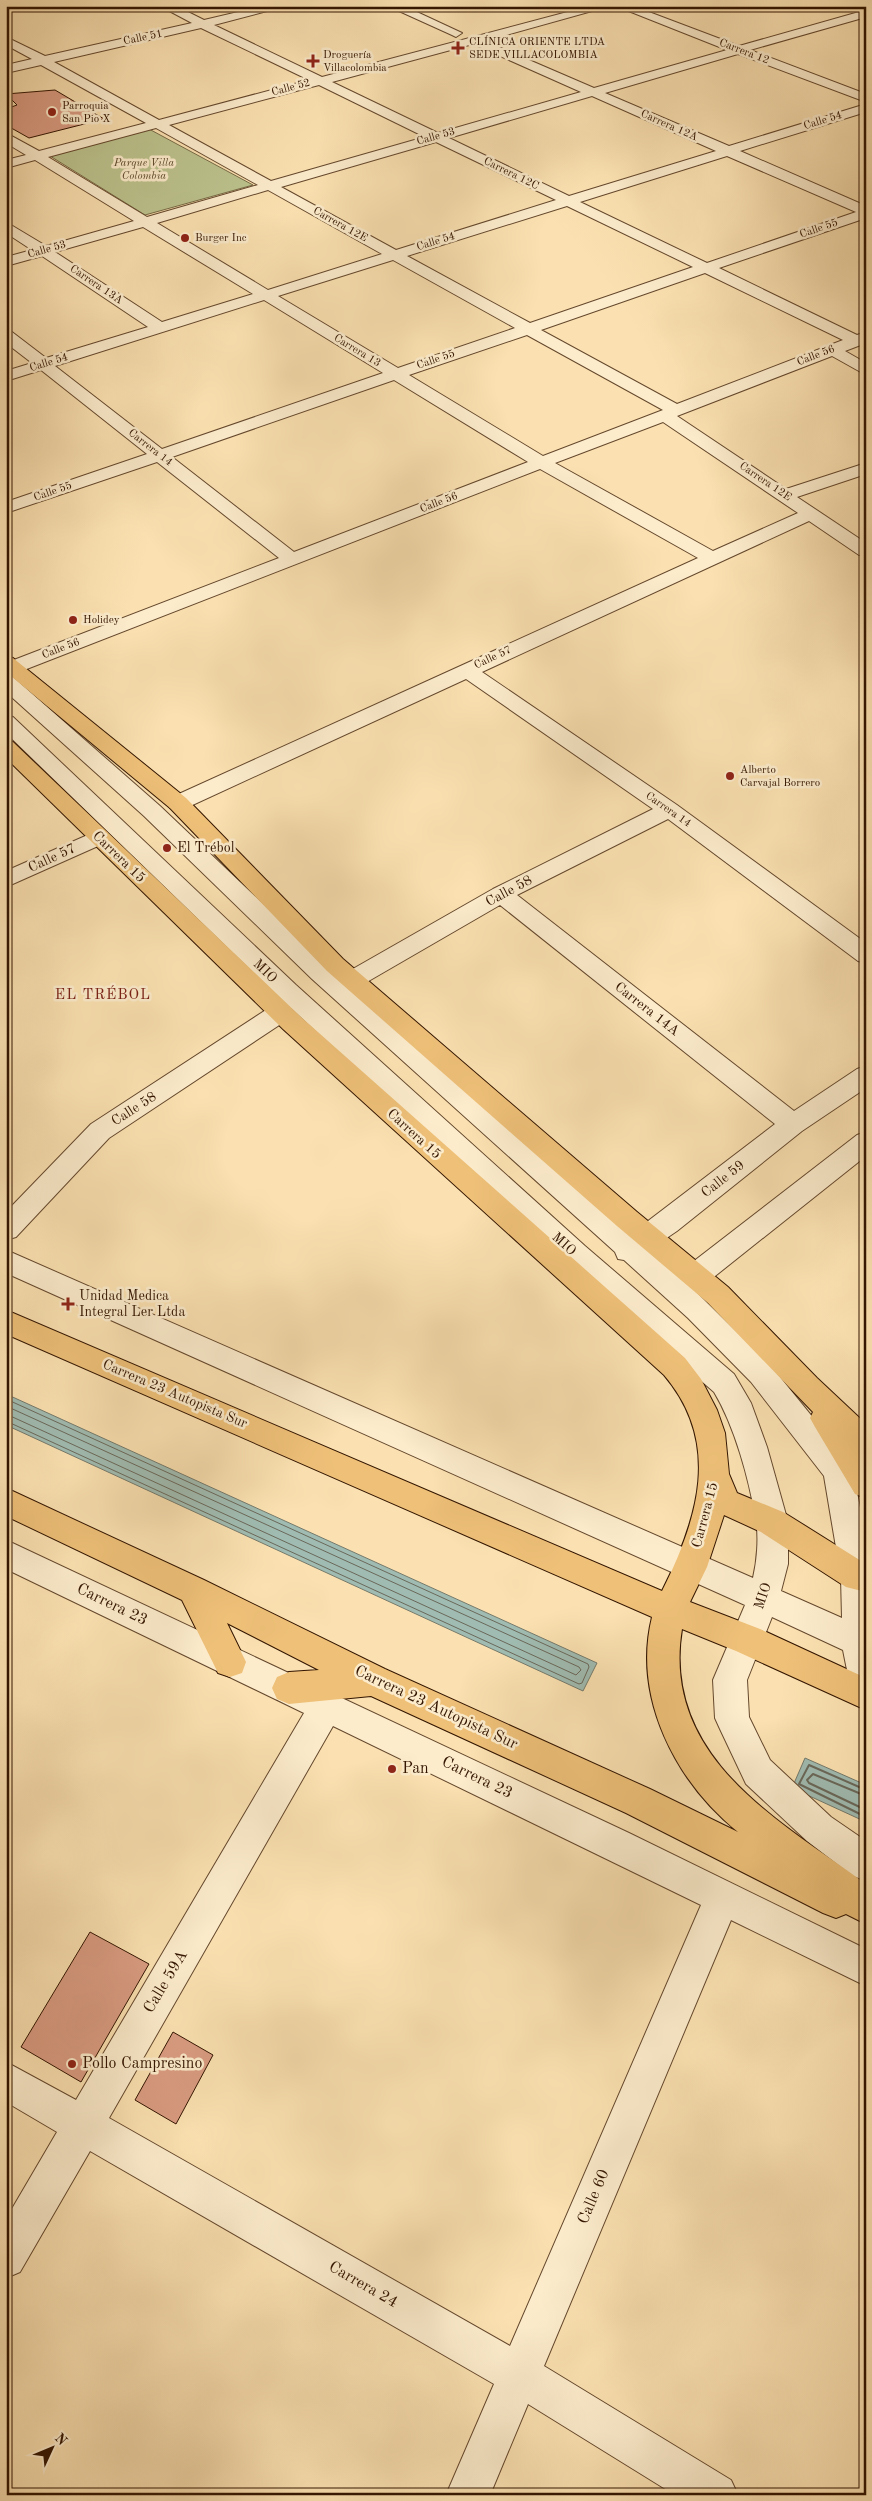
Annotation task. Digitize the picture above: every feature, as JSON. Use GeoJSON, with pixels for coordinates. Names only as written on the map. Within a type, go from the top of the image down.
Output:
{"type":"FeatureCollection","features":[{"type":"Feature","properties":{"kind":"main road"},"geometry":{"type":"LineString","coordinates":[[8,670],[178,803],[352,980],[639,1243],[695,1276],[718,1294],[807,1388],[866,1444]]}},
{"type":"Feature","properties":{"kind":"main road","name":"Carrera 15"},"geometry":{"type":"LineString","coordinates":[[6,746],[281,1012],[589,1279],[688,1384],[704,1411],[713,1437],[716,1455],[716,1478],[708,1516],[691,1566],[670,1609],[664,1655],[668,1701],[684,1740],[703,1774],[739,1812],[866,1906]]}},
{"type":"Feature","properties":{"kind":"main road","name":"Carrera 23 Autopista Sur"},"geometry":{"type":"LineString","coordinates":[[6,1321],[670,1609],[748,1640],[866,1694]]}},
{"type":"Feature","properties":{"kind":"main road"},"geometry":{"type":"LineString","coordinates":[[807,1388],[866,1485]]}},
{"type":"Feature","properties":{"kind":"main road"},"geometry":{"type":"LineString","coordinates":[[716,1478],[726,1502],[772,1522],[862,1578]]}},
{"type":"Feature","properties":{"kind":"main road","name":"Carrera 23 Autopista Sur"},"geometry":{"type":"LineString","coordinates":[[6,1501],[193,1590],[373,1680],[638,1800],[866,1915]]}},
{"type":"Feature","properties":{"kind":"main road"},"geometry":{"type":"LineString","coordinates":[[193,1590],[230,1662]]}},
{"type":"Feature","properties":{"kind":"main road"},"geometry":{"type":"LineString","coordinates":[[289,1688],[373,1680]]}},
{"type":"Feature","properties":{"kind":"street","name":"Carrera 12C"},"geometry":{"type":"LineString","coordinates":[[166,6],[302,72],[323,71],[436,138],[706,268],[861,339]]}},
{"type":"Feature","properties":{"kind":"street","name":"Calle 51"},"geometry":{"type":"LineString","coordinates":[[6,69],[280,6]]}},
{"type":"Feature","properties":{"kind":"street"},"geometry":{"type":"LineString","coordinates":[[394,6],[456,33]]}},
{"type":"Feature","properties":{"kind":"street","name":"Calle 52"},"geometry":{"type":"LineString","coordinates":[[6,164],[156,124],[323,71],[560,6]]}},
{"type":"Feature","properties":{"kind":"street","name":"Calle 52"},"geometry":{"type":"LineString","coordinates":[[323,71],[473,40],[604,6]]}},
{"type":"Feature","properties":{"kind":"street","name":"Carrera 12"},"geometry":{"type":"LineString","coordinates":[[622,6],[866,98]]}},
{"type":"Feature","properties":{"kind":"street","name":"Carrera 12"},"geometry":{"type":"LineString","coordinates":[[647,6],[866,88]]}},
{"type":"Feature","properties":{"kind":"street","name":"Calle 53"},"geometry":{"type":"LineString","coordinates":[[6,262],[866,13]]}},
{"type":"Feature","properties":{"kind":"street","name":"Carrera 12E"},"geometry":{"type":"LineString","coordinates":[[6,40],[528,329],[669,412],[810,514],[866,551]]}},
{"type":"Feature","properties":{"kind":"street","name":"Carrera 12A"},"geometry":{"type":"LineString","coordinates":[[473,40],[866,212]]}},
{"type":"Feature","properties":{"kind":"street","name":"Calle 52"},"geometry":{"type":"LineString","coordinates":[[282,77],[302,72]]}},
{"type":"Feature","properties":{"kind":"street","name":"Calle 54"},"geometry":{"type":"LineString","coordinates":[[6,376],[866,108]]}},
{"type":"Feature","properties":{"kind":"street"},"geometry":{"type":"LineString","coordinates":[[121,119],[158,110]]}},
{"type":"Feature","properties":{"kind":"street","name":"Carrera 13"},"geometry":{"type":"LineString","coordinates":[[6,137],[542,463],[712,558]]}},
{"type":"Feature","properties":{"kind":"street"},"geometry":{"type":"LineString","coordinates":[[6,149],[39,141]]}},
{"type":"Feature","properties":{"kind":"street","name":"Calle 55"},"geometry":{"type":"LineString","coordinates":[[6,508],[866,212]]}},
{"type":"Feature","properties":{"kind":"street","name":"Carrera 13A"},"geometry":{"type":"LineString","coordinates":[[6,226],[160,328]]}},
{"type":"Feature","properties":{"kind":"street","name":"Carrera 14"},"geometry":{"type":"LineString","coordinates":[[6,335],[293,560]]}},
{"type":"Feature","properties":{"kind":"street","name":"Calle 56"},"geometry":{"type":"LineString","coordinates":[[8,670],[861,339]]}},
{"type":"Feature","properties":{"kind":"street"},"geometry":{"type":"LineString","coordinates":[[833,350],[866,370]]}},
{"type":"Feature","properties":{"kind":"street"},"geometry":{"type":"LineString","coordinates":[[786,496],[866,468]]}},
{"type":"Feature","properties":{"kind":"street","name":"Calle 57"},"geometry":{"type":"LineString","coordinates":[[178,803],[810,514]]}},
{"type":"Feature","properties":{"kind":"street"},"geometry":{"type":"LineString","coordinates":[[8,670],[320,973],[639,1243],[698,1310],[761,1374],[838,1471],[862,1578],[862,1642],[866,1680]]}},
{"type":"Feature","properties":{"kind":"street","name":"Carrera 14"},"geometry":{"type":"LineString","coordinates":[[466,670],[669,810],[866,955]]}},
{"type":"Feature","properties":{"kind":"street","name":"MIO"},"geometry":{"type":"LineString","coordinates":[[6,721],[589,1279],[724,1383],[736,1403],[752,1447],[772,1522],[772,1564],[764,1597],[730,1680],[732,1718],[758,1772],[819,1829],[866,1863]]}},
{"type":"Feature","properties":{"kind":"street","name":"Calle 58"},"geometry":{"type":"LineString","coordinates":[[352,980],[501,894],[669,810]]}},
{"type":"Feature","properties":{"kind":"street","name":"Calle 57"},"geometry":{"type":"LineString","coordinates":[[6,880],[99,837]]}},
{"type":"Feature","properties":{"kind":"street","name":"Carrera 14A"},"geometry":{"type":"LineString","coordinates":[[501,894],[793,1124]]}},
{"type":"Feature","properties":{"kind":"street","name":"Calle 58"},"geometry":{"type":"LineString","coordinates":[[6,1230],[100,1131],[281,1012]]}},
{"type":"Feature","properties":{"kind":"street","name":"Calle 59"},"geometry":{"type":"LineString","coordinates":[[589,1279],[639,1243],[793,1124],[866,1075]]}},
{"type":"Feature","properties":{"kind":"street"},"geometry":{"type":"LineString","coordinates":[[695,1276],[866,1142]]}},
{"type":"Feature","properties":{"kind":"street"},"geometry":{"type":"LineString","coordinates":[[6,1261],[862,1642]]}},
{"type":"Feature","properties":{"kind":"street","name":"Carrera 23"},"geometry":{"type":"LineString","coordinates":[[6,1554],[617,1845],[722,1899],[866,1968]]}},
{"type":"Feature","properties":{"kind":"street","name":"Calle 59A"},"geometry":{"type":"LineString","coordinates":[[6,2258],[82,2124],[313,1732],[326,1706]]}},
{"type":"Feature","properties":{"kind":"street","name":"Calle 60"},"geometry":{"type":"LineString","coordinates":[[468,2495],[722,1899]]}},
{"type":"Feature","properties":{"kind":"street","name":"Carrera 24"},"geometry":{"type":"LineString","coordinates":[[6,2080],[518,2374],[716,2495]]}},
{"type":"Feature","properties":{"kind":"green space","name":"Parque Villa Colombia"},"geometry":{"type":"Polygon","coordinates":[[[149,129],[253,185],[145,215],[50,156],[149,129]]]}},
{"type":"Feature","properties":{"kind":"water"},"geometry":{"type":"Polygon","coordinates":[[[6,1394],[597,1663],[583,1691],[6,1425],[6,1394]]]}},
{"type":"Feature","properties":{"kind":"water"},"geometry":{"type":"Polygon","coordinates":[[[805,1758],[866,1785],[866,1822],[792,1788],[805,1758]]]}},
{"type":"Feature","properties":{"kind":"building","name":"Parroquia San Pio X"},"geometry":{"type":"Polygon","coordinates":[[[55,90],[104,119],[29,138],[6,125],[6,109],[17,105],[6,94],[55,90]]]}},
{"type":"Feature","properties":{"kind":"building"},"geometry":{"type":"Polygon","coordinates":[[[90,1932],[149,1964],[81,2082],[21,2047],[90,1932]]]}},
{"type":"Feature","properties":{"kind":"building"},"geometry":{"type":"Polygon","coordinates":[[[173,2032],[213,2055],[176,2124],[135,2100],[173,2032]]]}},
{"type":"Feature","properties":{"kind":"place","name":"CLÍNICA ORIENTE LTDA SEDE VILLACOLOMBIA"},"geometry":{"type":"Point","coordinates":[458,48]}},
{"type":"Feature","properties":{"kind":"place","name":"Droguería Villacolombia"},"geometry":{"type":"Point","coordinates":[313,61]}},
{"type":"Feature","properties":{"kind":"place","name":"Parroquia San Pio X"},"geometry":{"type":"Point","coordinates":[52,112]}},
{"type":"Feature","properties":{"kind":"place","name":"Burger Inc"},"geometry":{"type":"Point","coordinates":[185,238]}},
{"type":"Feature","properties":{"kind":"place","name":"Holidey"},"geometry":{"type":"Point","coordinates":[73,620]}},
{"type":"Feature","properties":{"kind":"place","name":"Alberto Carvajal Borrero"},"geometry":{"type":"Point","coordinates":[730,776]}},
{"type":"Feature","properties":{"kind":"place","name":"El Trébol"},"geometry":{"type":"Point","coordinates":[167,848]}},
{"type":"Feature","properties":{"kind":"place","name":"Unidad Medica Integral Ler Ltda"},"geometry":{"type":"Point","coordinates":[68,1304]}},
{"type":"Feature","properties":{"kind":"place","name":"Pan"},"geometry":{"type":"Point","coordinates":[392,1769]}},
{"type":"Feature","properties":{"kind":"place","name":"Pollo Campresino"},"geometry":{"type":"Point","coordinates":[72,2064]}},
{"type":"Feature","properties":{"kind":"district","name":"EL TRÉBOL"},"geometry":{"type":"Point","coordinates":[103,995]}}]}
